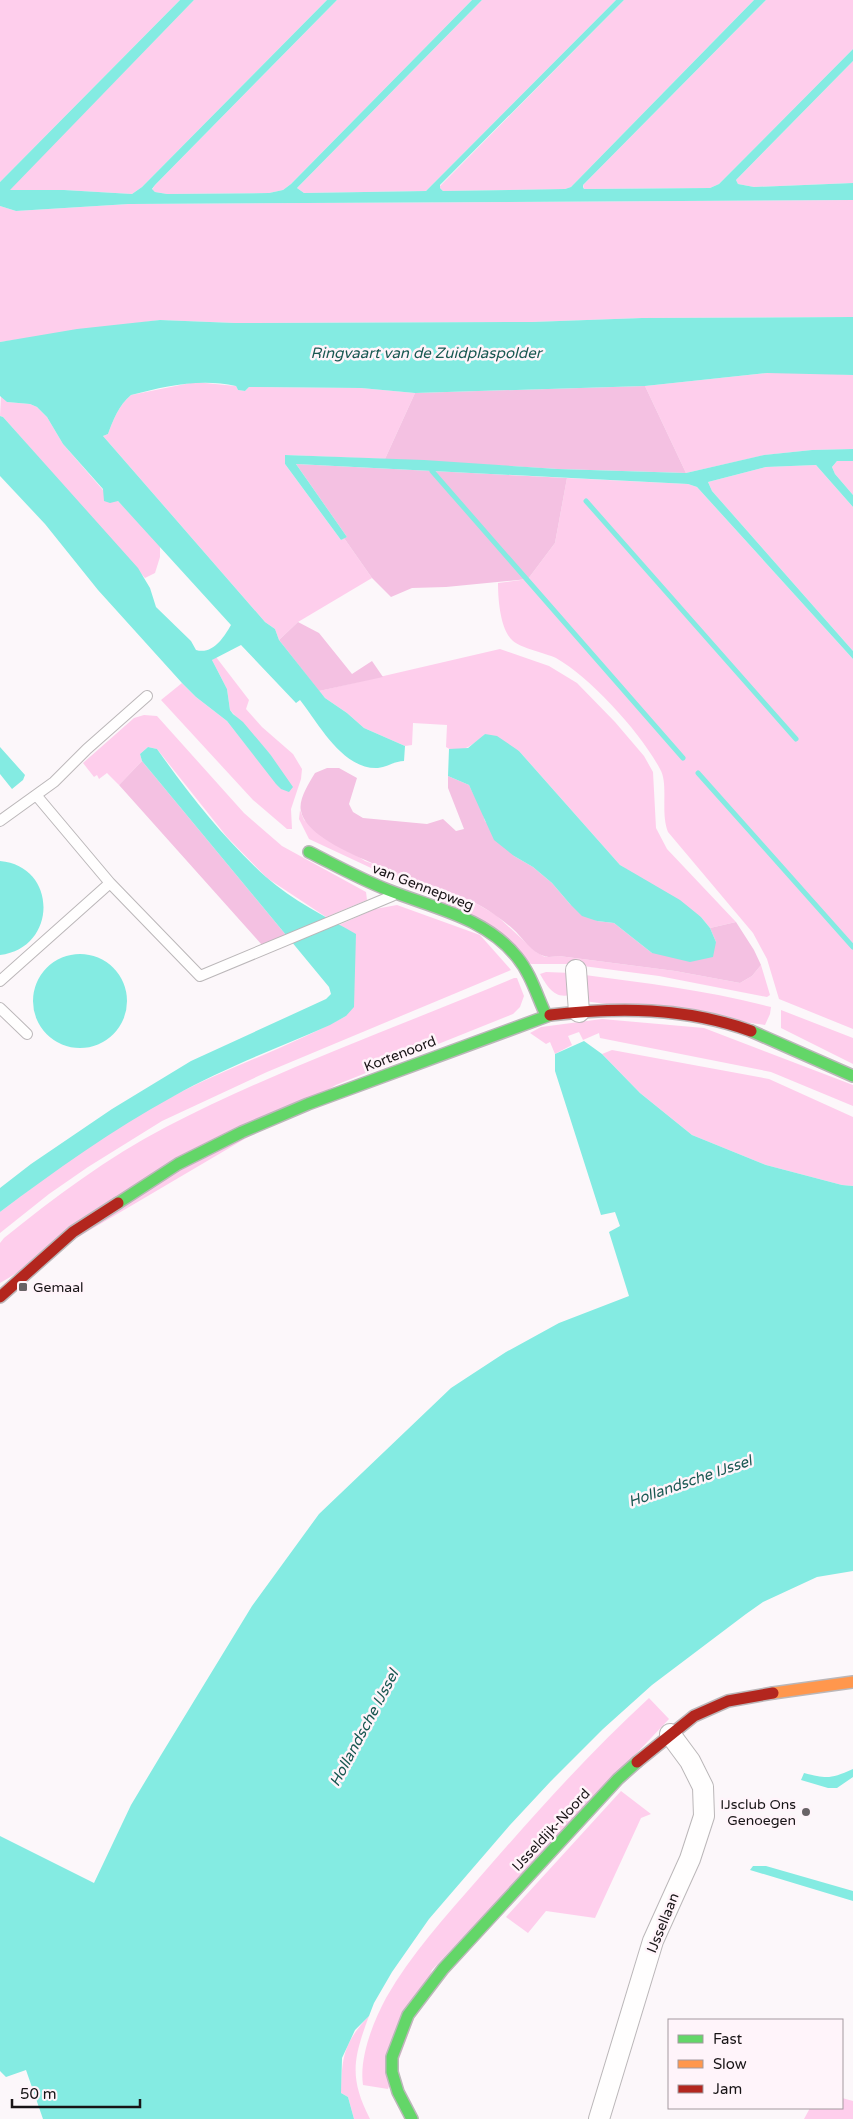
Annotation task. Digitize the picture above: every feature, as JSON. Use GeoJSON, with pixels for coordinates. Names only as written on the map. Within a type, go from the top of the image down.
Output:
{"type":"FeatureCollection","features":[{"type":"Feature","properties":{"kind":"street","name":"van Gennepweg"},"geometry":{"type":"LineString","coordinates":[[309,852],[352,875],[398,894],[455,913],[483,927],[508,948],[525,970],[546,1015]]}},
{"type":"Feature","properties":{"kind":"street"},"geometry":{"type":"LineString","coordinates":[[576,970],[579,1012]]}},
{"type":"Feature","properties":{"kind":"street","name":"Kortenoord"},"geometry":{"type":"LineString","coordinates":[[0,1297],[73,1232],[178,1164],[242,1132],[308,1104],[546,1015],[643,1010],[684,1013],[726,1023],[771,1039],[853,1076]]}},
{"type":"Feature","properties":{"kind":"street","name":"IJsseldijk-Noord"},"geometry":{"type":"LineString","coordinates":[[412,2119],[398,2092],[392,2072],[392,2058],[398,2037],[412,2009],[443,1969],[618,1779],[694,1716],[728,1702],[766,1694],[853,1682]]}},
{"type":"Feature","properties":{"kind":"street","name":"IJssellaan"},"geometry":{"type":"LineString","coordinates":[[599,2119],[653,1941],[690,1859],[704,1816],[703,1787],[690,1760],[670,1734]]}},
{"type":"Feature","properties":{"kind":"lane"},"geometry":{"type":"LineString","coordinates":[[0,821],[54,782],[87,749],[147,696]]}},
{"type":"Feature","properties":{"kind":"lane"},"geometry":{"type":"LineString","coordinates":[[36,795],[110,883],[200,976],[398,894]]}},
{"type":"Feature","properties":{"kind":"lane"},"geometry":{"type":"LineString","coordinates":[[0,981],[110,883]]}},
{"type":"Feature","properties":{"kind":"lane"},"geometry":{"type":"LineString","coordinates":[[0,1008],[27,1034]]}},
{"type":"Feature","properties":{"kind":"shaded area"},"geometry":{"type":"Polygon","coordinates":[[[0,0],[180,0],[0,182],[0,0]]]}},
{"type":"Feature","properties":{"kind":"shaded area"},"geometry":{"type":"Polygon","coordinates":[[[194,0],[327,0],[142,187],[132,194],[64,190],[9,190],[194,0]]]}},
{"type":"Feature","properties":{"kind":"shaded area"},"geometry":{"type":"Polygon","coordinates":[[[337,0],[472,0],[283,190],[269,193],[167,194],[152,190],[155,185],[337,0]]]}},
{"type":"Feature","properties":{"kind":"shaded area"},"geometry":{"type":"Polygon","coordinates":[[[482,0],[616,0],[426,191],[304,193],[297,188],[482,0]]]}},
{"type":"Feature","properties":{"kind":"shaded area"},"geometry":{"type":"Polygon","coordinates":[[[624,0],[754,0],[571,187],[565,189],[443,191],[440,186],[624,0]]]}},
{"type":"Feature","properties":{"kind":"shaded area"},"geometry":{"type":"Polygon","coordinates":[[[766,0],[853,0],[853,49],[719,184],[710,188],[584,189],[583,185],[766,0]]]}},
{"type":"Feature","properties":{"kind":"shaded area"},"geometry":{"type":"Polygon","coordinates":[[[853,61],[853,183],[754,187],[738,184],[736,180],[853,61]]]}},
{"type":"Feature","properties":{"kind":"shaded area"},"geometry":{"type":"Polygon","coordinates":[[[853,200],[853,317],[642,318],[532,322],[235,323],[160,320],[0,342],[0,206],[16,211],[129,204],[853,200]]]}},
{"type":"Feature","properties":{"kind":"shaded area"},"geometry":{"type":"Polygon","coordinates":[[[807,372],[853,375],[853,449],[812,450],[765,455],[686,473],[645,386],[767,373],[807,372]]]}},
{"type":"Feature","properties":{"kind":"shaded area"},"geometry":{"type":"Polygon","coordinates":[[[195,382],[236,386],[238,390],[245,391],[249,387],[361,388],[415,393],[385,459],[285,455],[285,464],[341,540],[344,538],[372,578],[298,622],[279,640],[275,629],[265,622],[103,436],[108,434],[114,418],[131,395],[195,382]]]}},
{"type":"Feature","properties":{"kind":"shaded area"},"geometry":{"type":"Polygon","coordinates":[[[645,386],[686,473],[558,469],[385,459],[415,393],[645,386]]]}},
{"type":"Feature","properties":{"kind":"shaded area"},"geometry":{"type":"Polygon","coordinates":[[[1,395],[7,402],[30,404],[37,407],[47,417],[63,444],[103,490],[118,501],[160,545],[160,557],[155,573],[145,578],[3,417],[0,416],[1,395]]]}},
{"type":"Feature","properties":{"kind":"shaded area"},"geometry":{"type":"Polygon","coordinates":[[[837,461],[853,461],[853,495],[835,474],[832,467],[837,461]]]}},
{"type":"Feature","properties":{"kind":"shaded area"},"geometry":{"type":"Polygon","coordinates":[[[296,464],[567,478],[555,543],[528,579],[446,587],[412,588],[391,597],[372,578],[344,538],[347,537],[296,464]]]}},
{"type":"Feature","properties":{"kind":"shaded area"},"geometry":{"type":"Polygon","coordinates":[[[816,465],[853,507],[853,651],[712,491],[708,482],[766,467],[816,465]]]}},
{"type":"Feature","properties":{"kind":"shaded area"},"geometry":{"type":"Polygon","coordinates":[[[567,478],[688,484],[697,487],[853,659],[853,1029],[779,999],[767,959],[753,933],[668,832],[665,816],[663,775],[641,739],[614,707],[570,667],[556,658],[517,644],[505,629],[501,614],[498,583],[528,579],[555,543],[567,478]]]}},
{"type":"Feature","properties":{"kind":"shaded area"},"geometry":{"type":"Polygon","coordinates":[[[298,622],[319,633],[352,674],[372,661],[383,677],[319,691],[279,640],[298,622]]]}},
{"type":"Feature","properties":{"kind":"shaded area"},"geometry":{"type":"Polygon","coordinates":[[[500,649],[549,666],[577,683],[615,722],[644,756],[653,772],[656,828],[667,849],[736,922],[710,928],[701,917],[620,865],[519,751],[485,734],[467,748],[451,750],[446,747],[447,725],[413,723],[412,745],[405,746],[364,728],[347,713],[325,698],[319,691],[500,649]]]}},
{"type":"Feature","properties":{"kind":"shaded area"},"geometry":{"type":"Polygon","coordinates":[[[216,657],[249,700],[246,709],[262,727],[293,754],[302,769],[301,779],[291,809],[292,829],[287,829],[253,800],[161,700],[182,683],[196,697],[227,721],[281,789],[270,754],[230,710],[227,689],[212,660],[216,657]]]}},
{"type":"Feature","properties":{"kind":"shaded area"},"geometry":{"type":"Polygon","coordinates":[[[144,715],[157,716],[244,813],[282,846],[366,892],[367,900],[326,917],[267,878],[227,837],[157,749],[148,747],[140,754],[142,761],[119,785],[107,773],[99,779],[97,775],[94,777],[83,763],[134,718],[144,715]]]}},
{"type":"Feature","properties":{"kind":"shaded area"},"geometry":{"type":"Polygon","coordinates":[[[142,761],[286,935],[262,945],[119,785],[142,761]]]}},
{"type":"Feature","properties":{"kind":"shaded area"},"geometry":{"type":"Polygon","coordinates":[[[327,768],[339,768],[357,778],[349,804],[353,812],[363,818],[427,824],[443,819],[456,831],[464,829],[448,788],[448,776],[469,785],[485,821],[514,856],[533,867],[552,883],[570,904],[597,921],[614,923],[652,953],[716,942],[710,928],[736,922],[761,965],[752,976],[740,983],[675,971],[559,956],[547,957],[540,954],[531,948],[508,925],[478,904],[347,852],[325,839],[309,826],[301,811],[301,802],[315,773],[327,768]]]}},
{"type":"Feature","properties":{"kind":"shaded area"},"geometry":{"type":"Polygon","coordinates":[[[300,810],[304,820],[365,861],[467,898],[496,915],[536,952],[545,957],[559,956],[675,971],[740,983],[752,976],[761,965],[770,995],[767,997],[659,976],[568,964],[531,964],[431,896],[309,839],[299,819],[300,810]]]}},
{"type":"Feature","properties":{"kind":"shaded area"},"geometry":{"type":"Polygon","coordinates":[[[397,905],[480,935],[511,970],[267,1072],[162,1121],[88,1167],[49,1194],[0,1233],[0,1212],[108,1134],[177,1094],[346,1016],[356,935],[339,925],[375,909],[397,905]]]}},
{"type":"Feature","properties":{"kind":"shaded area"},"geometry":{"type":"Polygon","coordinates":[[[546,972],[572,973],[570,995],[564,996],[555,993],[545,983],[540,974],[546,972]]]}},
{"type":"Feature","properties":{"kind":"shaded area"},"geometry":{"type":"Polygon","coordinates":[[[585,975],[725,996],[771,1007],[770,1014],[765,1025],[584,1001],[585,975]]]}},
{"type":"Feature","properties":{"kind":"shaded area"},"geometry":{"type":"Polygon","coordinates":[[[517,978],[524,996],[520,1007],[513,1014],[336,1085],[0,1283],[0,1243],[4,1238],[82,1178],[123,1151],[166,1127],[251,1086],[517,978]]]}},
{"type":"Feature","properties":{"kind":"shaded area"},"geometry":{"type":"Polygon","coordinates":[[[781,1010],[853,1038],[853,1064],[781,1028],[781,1010]]]}},
{"type":"Feature","properties":{"kind":"shaded area"},"geometry":{"type":"Polygon","coordinates":[[[602,1019],[704,1028],[853,1085],[853,1106],[771,1072],[600,1038],[599,1033],[583,1040],[579,1032],[568,1036],[572,1045],[555,1054],[550,1042],[546,1044],[530,1033],[541,1027],[602,1019]]]}},
{"type":"Feature","properties":{"kind":"shaded area"},"geometry":{"type":"Polygon","coordinates":[[[612,1050],[769,1079],[853,1117],[853,1186],[842,1185],[766,1165],[692,1135],[640,1093],[602,1054],[612,1050]]]}},
{"type":"Feature","properties":{"kind":"shaded area"},"geometry":{"type":"Polygon","coordinates":[[[649,1698],[669,1719],[432,1970],[388,2089],[363,2085],[363,2063],[368,2040],[386,1998],[406,1966],[454,1907],[540,1809],[604,1741],[649,1698]]]}},
{"type":"Feature","properties":{"kind":"shaded area"},"geometry":{"type":"Polygon","coordinates":[[[621,1791],[651,1814],[641,1818],[595,1918],[546,1911],[528,1933],[506,1917],[621,1791]]]}},
{"type":"Feature","properties":{"kind":"shaded area"},"geometry":{"type":"Polygon","coordinates":[[[369,2016],[359,2044],[356,2080],[363,2105],[370,2119],[354,2119],[348,2097],[341,2093],[343,2060],[354,2034],[369,2016]]]}},
{"type":"Feature","properties":{"kind":"shaded area"},"geometry":{"type":"Polygon","coordinates":[[[843,2098],[853,2101],[853,2119],[804,2119],[809,2109],[843,2109],[843,2098]]]}},
{"type":"Feature","properties":{"kind":"water"},"geometry":{"type":"Polygon","coordinates":[[[180,0],[194,0],[10,190],[64,190],[132,194],[142,187],[327,0],[337,0],[152,189],[155,192],[167,194],[269,193],[283,190],[472,0],[482,0],[297,188],[304,193],[426,191],[616,0],[624,0],[440,185],[443,191],[565,189],[571,187],[754,0],[766,0],[583,187],[584,189],[710,188],[719,184],[853,49],[853,61],[736,180],[738,184],[754,187],[853,183],[853,200],[129,204],[16,211],[0,206],[0,182],[180,0]]]}},
{"type":"Feature","properties":{"kind":"water","name":"Ringvaart van de Zuidplaspolder"},"geometry":{"type":"Polygon","coordinates":[[[853,317],[853,375],[767,373],[645,386],[415,393],[361,388],[249,387],[245,391],[238,390],[236,386],[196,383],[170,386],[131,395],[114,418],[108,434],[103,436],[265,622],[275,629],[279,640],[325,698],[347,713],[364,728],[405,746],[404,761],[378,768],[365,767],[354,762],[333,744],[300,700],[296,703],[241,645],[212,660],[227,689],[230,710],[243,722],[270,754],[293,787],[289,792],[281,789],[276,784],[227,721],[196,697],[182,683],[98,590],[45,524],[0,476],[0,416],[3,417],[138,568],[150,588],[156,607],[191,641],[196,650],[208,650],[217,644],[231,625],[118,501],[110,503],[104,501],[103,489],[63,444],[47,417],[37,407],[30,404],[7,402],[0,396],[0,342],[77,329],[160,320],[235,323],[532,322],[642,318],[853,317]]]}},
{"type":"Feature","properties":{"kind":"water"},"geometry":{"type":"Polygon","coordinates":[[[853,449],[853,461],[837,461],[832,467],[835,474],[853,495],[853,507],[816,465],[766,467],[708,482],[712,491],[853,651],[853,659],[697,487],[688,484],[296,464],[347,537],[341,540],[285,464],[285,455],[424,460],[558,469],[686,473],[764,455],[812,450],[853,449]]]}},
{"type":"Feature","properties":{"kind":"water"},"geometry":{"type":"Polygon","coordinates":[[[485,734],[497,736],[519,751],[620,865],[680,900],[701,917],[710,928],[716,942],[713,957],[690,962],[652,953],[614,923],[597,921],[582,916],[552,883],[533,867],[514,856],[494,840],[469,785],[448,776],[449,749],[468,748],[485,734]]]}},
{"type":"Feature","properties":{"kind":"water"},"geometry":{"type":"Polygon","coordinates":[[[0,747],[25,775],[23,780],[12,789],[0,774],[0,747]]]}},
{"type":"Feature","properties":{"kind":"water"},"geometry":{"type":"Polygon","coordinates":[[[148,747],[157,749],[208,816],[236,848],[266,877],[298,901],[356,934],[354,1007],[346,1016],[330,1025],[212,1076],[151,1109],[85,1151],[0,1212],[0,1188],[31,1164],[112,1109],[191,1061],[326,999],[331,994],[329,987],[142,761],[140,754],[148,747]]]}},
{"type":"Feature","properties":{"kind":"water"},"geometry":{"type":"Polygon","coordinates":[[[0,861],[19,866],[33,877],[41,891],[44,907],[41,924],[33,938],[19,949],[0,955],[0,861]]]}},
{"type":"Feature","properties":{"kind":"water"},"geometry":{"type":"Polygon","coordinates":[[[80,954],[98,958],[113,968],[123,983],[127,1001],[123,1019],[113,1034],[98,1044],[80,1048],[62,1044],[47,1034],[37,1019],[33,1001],[37,983],[47,968],[62,958],[80,954]]]}},
{"type":"Feature","properties":{"kind":"water","name":"Hollandsche IJssel"},"geometry":{"type":"Polygon","coordinates":[[[584,1041],[602,1054],[640,1093],[692,1135],[766,1165],[842,1185],[853,1186],[853,1571],[817,1577],[763,1602],[746,1614],[652,1685],[603,1729],[510,1825],[429,1919],[392,1972],[374,2003],[369,2016],[355,2030],[342,2058],[341,2093],[348,2097],[354,2119],[43,2119],[26,2070],[6,2077],[0,2071],[0,1836],[94,1883],[131,1805],[161,1755],[252,1606],[319,1514],[451,1388],[506,1352],[559,1323],[629,1296],[609,1232],[620,1226],[615,1212],[601,1215],[555,1071],[555,1054],[584,1041]]]}},
{"type":"Feature","properties":{"kind":"water"},"geometry":{"type":"Polygon","coordinates":[[[853,1769],[853,1777],[837,1788],[828,1788],[801,1780],[804,1773],[829,1777],[853,1769]]]}},
{"type":"Feature","properties":{"kind":"water"},"geometry":{"type":"Polygon","coordinates":[[[753,1866],[766,1866],[853,1891],[853,1901],[750,1870],[753,1866]]]}},
{"type":"Feature","properties":{"kind":"waterway"},"geometry":{"type":"LineString","coordinates":[[432,471],[683,758]]}},
{"type":"Feature","properties":{"kind":"waterway"},"geometry":{"type":"LineString","coordinates":[[586,501],[796,739]]}},
{"type":"Feature","properties":{"kind":"waterway"},"geometry":{"type":"LineString","coordinates":[[698,773],[853,947]]}},
{"type":"Feature","properties":{"kind":"traffic: fast"},"geometry":{"type":"LineString","coordinates":[[309,852],[388,890],[457,915],[490,932],[504,943],[522,964],[546,1015]]}},
{"type":"Feature","properties":{"kind":"traffic: fast"},"geometry":{"type":"LineString","coordinates":[[118,1203],[178,1164],[242,1132],[308,1104],[550,1015]]}},
{"type":"Feature","properties":{"kind":"traffic: fast"},"geometry":{"type":"LineString","coordinates":[[751,1031],[853,1076]]}},
{"type":"Feature","properties":{"kind":"traffic: fast"},"geometry":{"type":"LineString","coordinates":[[412,2119],[398,2092],[392,2072],[392,2057],[408,2015],[443,1969],[618,1779],[637,1762]]}},
{"type":"Feature","properties":{"kind":"traffic: slow"},"geometry":{"type":"LineString","coordinates":[[773,1693],[853,1682]]}},
{"type":"Feature","properties":{"kind":"traffic: jam"},"geometry":{"type":"LineString","coordinates":[[550,1015],[575,1012],[651,1011],[701,1017],[751,1031]]}},
{"type":"Feature","properties":{"kind":"traffic: jam"},"geometry":{"type":"LineString","coordinates":[[0,1297],[73,1232],[118,1203]]}},
{"type":"Feature","properties":{"kind":"traffic: jam"},"geometry":{"type":"LineString","coordinates":[[637,1762],[694,1716],[728,1701],[773,1693]]}},
{"type":"Feature","properties":{"kind":"place","name":"Gemaal"},"geometry":{"type":"Point","coordinates":[23,1287]}},
{"type":"Feature","properties":{"kind":"place","name":"IJsclub Ons Genoegen"},"geometry":{"type":"Point","coordinates":[806,1812]}}]}
